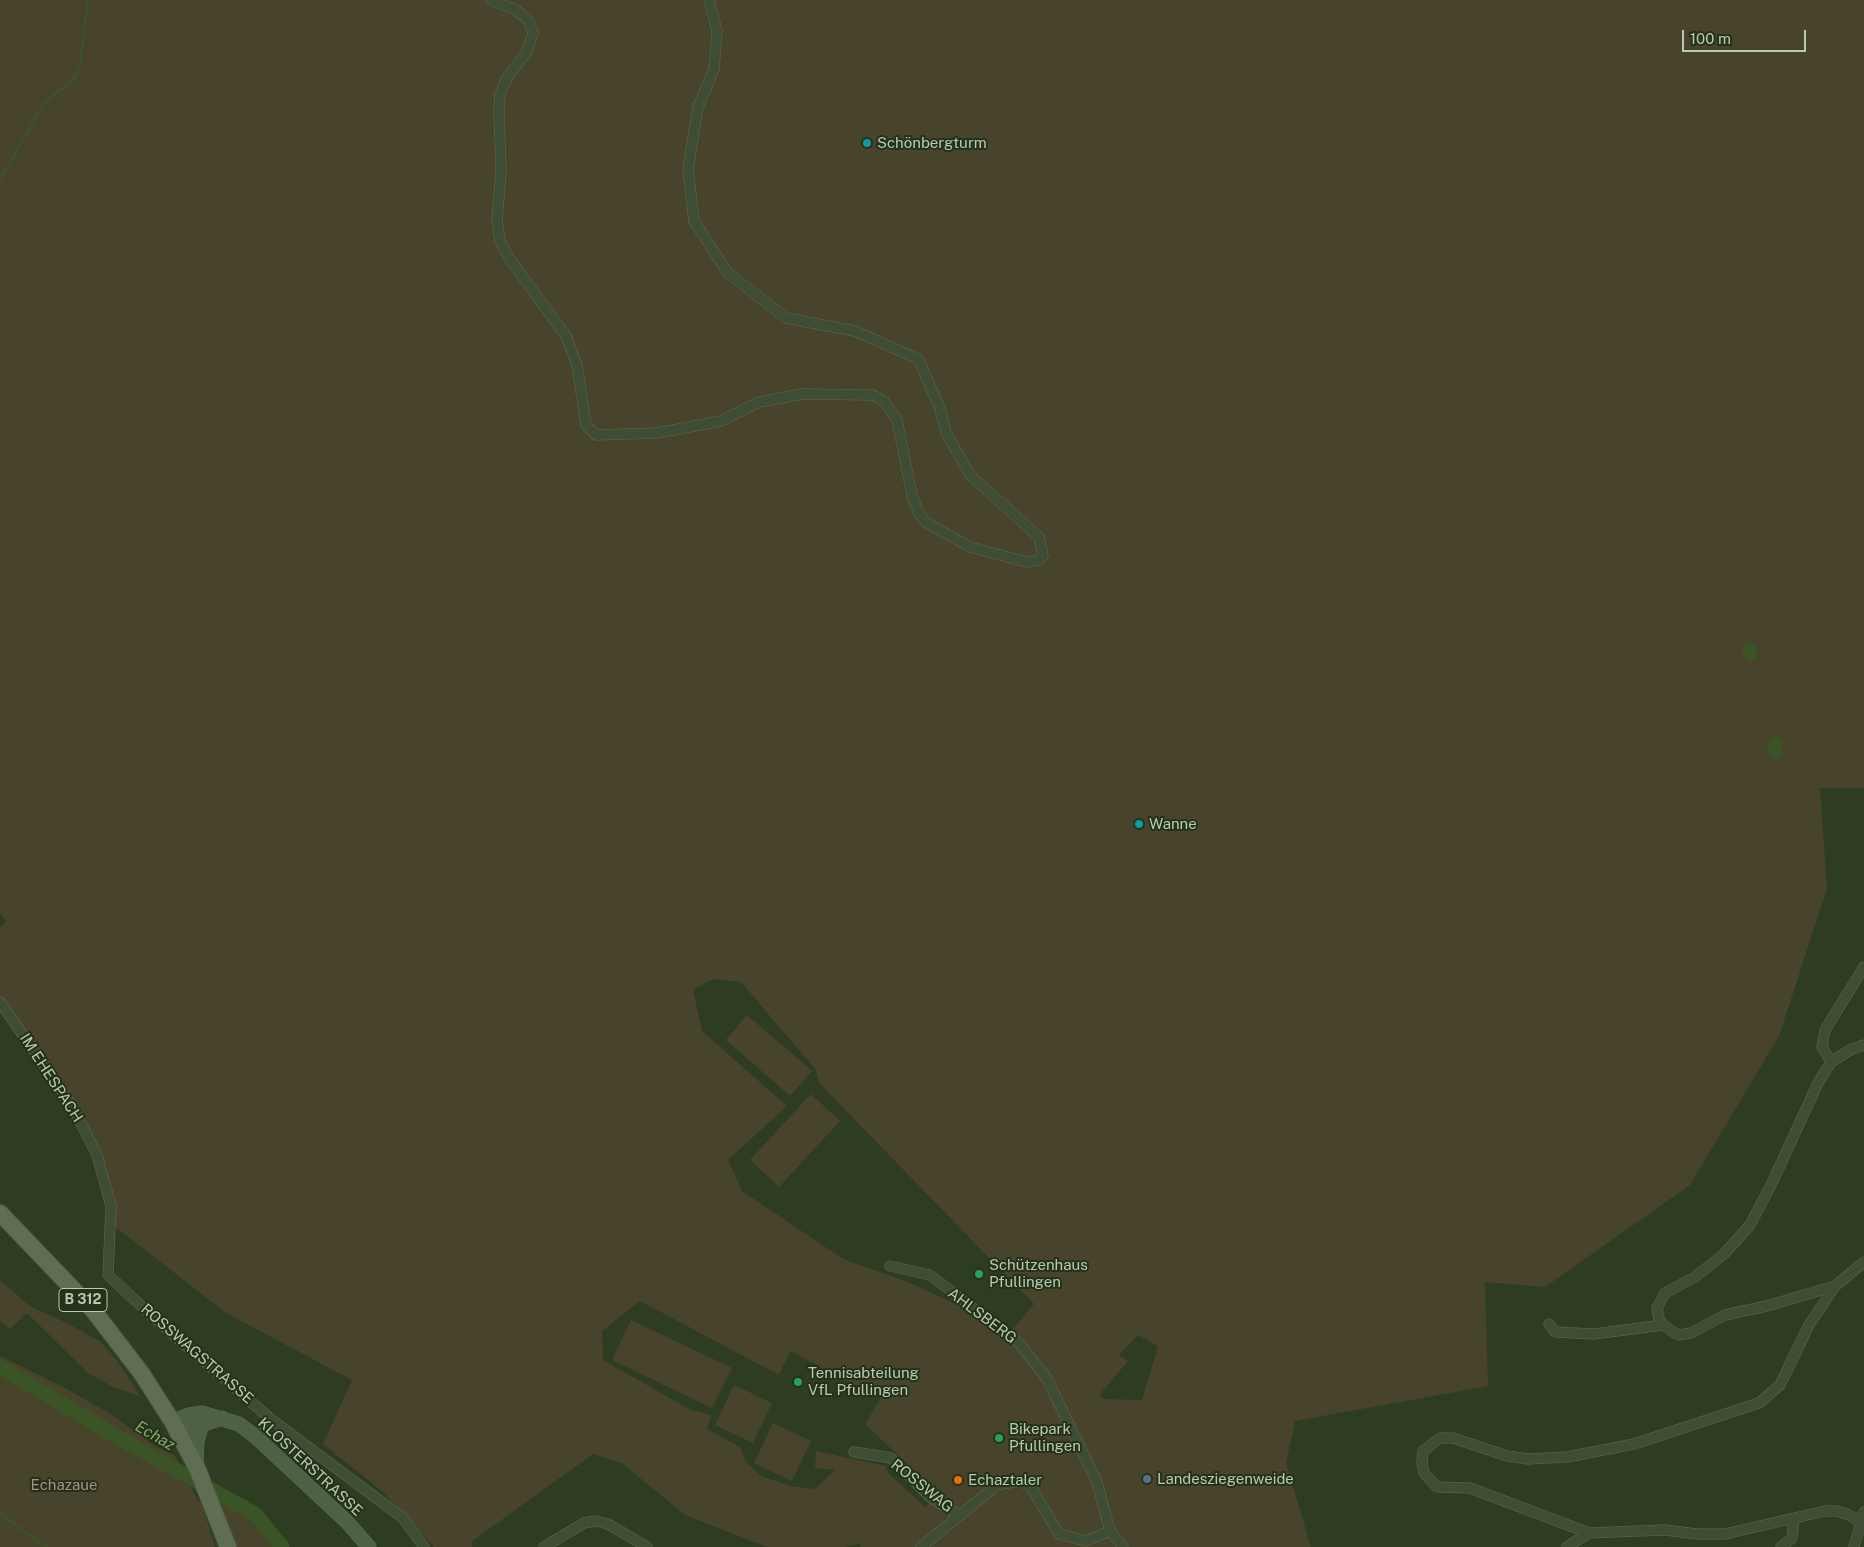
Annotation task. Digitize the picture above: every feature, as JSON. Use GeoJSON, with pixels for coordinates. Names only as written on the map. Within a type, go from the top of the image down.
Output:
{"type":"FeatureCollection","features":[{"type":"Feature","properties":{"kind":"main road","name":"B 312"},"geometry":{"type":"LineString","coordinates":[[0,1213],[93,1310],[142,1374],[175,1427],[198,1472],[225,1540]]}},
{"type":"Feature","properties":{"kind":"main road","name":"KLOSTERSTRASSE"},"geometry":{"type":"LineString","coordinates":[[175,1427],[194,1414],[212,1414],[239,1424],[256,1437],[347,1522],[369,1547]]}},
{"type":"Feature","properties":{"kind":"main road"},"geometry":{"type":"LineString","coordinates":[[175,1427],[202,1424],[223,1418]]}},
{"type":"Feature","properties":{"kind":"main road"},"geometry":{"type":"LineString","coordinates":[[198,1472],[197,1441],[202,1424]]}},
{"type":"Feature","properties":{"kind":"street"},"geometry":{"type":"LineString","coordinates":[[491,0],[516,10],[529,21],[533,34],[526,53],[507,78],[500,94],[501,172],[497,220],[500,241],[566,336],[577,365],[586,425],[596,435],[657,433],[721,421],[759,402],[802,394],[873,395],[885,402],[897,420],[912,495],[918,511],[926,522],[970,547],[1026,562],[1034,562],[1043,556],[1039,537],[970,475],[946,433],[940,408],[918,359],[855,331],[786,318],[728,273],[694,221],[688,169],[698,107],[714,69],[717,31],[709,0]]}},
{"type":"Feature","properties":{"kind":"street"},"geometry":{"type":"LineString","coordinates":[[1831,1062],[1822,1047],[1825,1030],[1864,967]]}},
{"type":"Feature","properties":{"kind":"street","name":"IM EHESPACH"},"geometry":{"type":"LineString","coordinates":[[0,1002],[72,1106],[97,1155],[111,1206],[108,1275]]}},
{"type":"Feature","properties":{"kind":"street"},"geometry":{"type":"LineString","coordinates":[[1835,1286],[1767,1306],[1725,1315],[1691,1333],[1678,1335],[1659,1319],[1657,1308],[1665,1293],[1695,1277],[1724,1254],[1750,1225],[1772,1183],[1818,1083],[1831,1062],[1850,1050],[1864,1045]]}},
{"type":"Feature","properties":{"kind":"street"},"geometry":{"type":"LineString","coordinates":[[1854,1547],[1863,1516],[1849,1515],[1837,1511],[1824,1511],[1737,1532],[1711,1535],[1665,1530],[1589,1534],[1470,1488],[1437,1487],[1424,1472],[1423,1451],[1440,1438],[1452,1438],[1508,1456],[1528,1459],[1567,1457],[1634,1444],[1759,1403],[1780,1385],[1809,1326],[1835,1286],[1864,1262]]}},
{"type":"Feature","properties":{"kind":"street","name":"AHLSBERG"},"geometry":{"type":"LineString","coordinates":[[890,1266],[930,1275],[1019,1343],[1047,1380],[1088,1462],[1097,1482],[1110,1531]]}},
{"type":"Feature","properties":{"kind":"street","name":"ROSSWAGSTRASSE"},"geometry":{"type":"LineString","coordinates":[[108,1275],[154,1318],[272,1420],[403,1518],[424,1547]]}},
{"type":"Feature","properties":{"kind":"street"},"geometry":{"type":"LineString","coordinates":[[1549,1324],[1555,1332],[1594,1334],[1664,1325]]}},
{"type":"Feature","properties":{"kind":"street"},"geometry":{"type":"LineString","coordinates":[[256,1437],[272,1420]]}},
{"type":"Feature","properties":{"kind":"street","name":"ROSSWAG"},"geometry":{"type":"LineString","coordinates":[[854,1452],[891,1458],[930,1497],[960,1516]]}},
{"type":"Feature","properties":{"kind":"street"},"geometry":{"type":"LineString","coordinates":[[921,1547],[997,1485],[1020,1481],[1032,1487],[1059,1534],[1086,1541],[1110,1531],[1123,1547]]}},
{"type":"Feature","properties":{"kind":"street"},"geometry":{"type":"LineString","coordinates":[[1781,1547],[1792,1538],[1794,1519]]}},
{"type":"Feature","properties":{"kind":"street"},"geometry":{"type":"LineString","coordinates":[[544,1547],[584,1523],[595,1520],[608,1524],[647,1547]]}},
{"type":"Feature","properties":{"kind":"street"},"geometry":{"type":"LineString","coordinates":[[1567,1547],[1589,1534]]}},
{"type":"Feature","properties":{"kind":"green space"},"geometry":{"type":"Polygon","coordinates":[[[0,0],[1864,0],[1864,788],[1820,788],[1827,889],[1779,1036],[1690,1185],[1545,1287],[1485,1282],[1488,1386],[1295,1421],[1286,1463],[1311,1547],[861,1547],[859,1544],[845,1547],[767,1547],[685,1515],[622,1463],[593,1454],[471,1542],[472,1547],[434,1547],[382,1491],[323,1444],[352,1380],[226,1313],[117,1228],[110,1227],[105,1181],[72,1106],[0,1005],[0,927],[6,922],[0,913],[0,0]],[[713,979],[693,990],[702,1031],[787,1106],[728,1160],[742,1191],[843,1259],[910,1283],[1012,1330],[1034,1304],[819,1083],[816,1070],[741,982],[713,979]],[[640,1301],[602,1331],[603,1360],[691,1410],[711,1415],[707,1429],[740,1447],[747,1463],[761,1476],[790,1486],[815,1489],[835,1470],[815,1468],[816,1451],[885,1466],[889,1474],[925,1507],[939,1491],[934,1485],[932,1487],[865,1424],[881,1398],[790,1351],[779,1375],[640,1301]],[[1138,1335],[1119,1355],[1128,1361],[1099,1395],[1103,1399],[1142,1400],[1158,1346],[1138,1335]]]}},
{"type":"Feature","properties":{"kind":"green space"},"geometry":{"type":"Polygon","coordinates":[[[747,1015],[812,1071],[790,1096],[726,1040],[747,1015]]]}},
{"type":"Feature","properties":{"kind":"green space"},"geometry":{"type":"Polygon","coordinates":[[[811,1094],[840,1121],[779,1187],[750,1160],[811,1094]]]}},
{"type":"Feature","properties":{"kind":"green space"},"geometry":{"type":"Polygon","coordinates":[[[0,1280],[31,1307],[67,1323],[101,1342],[116,1359],[140,1396],[113,1387],[88,1373],[27,1313],[10,1329],[0,1321],[0,1280]]]}},
{"type":"Feature","properties":{"kind":"green space"},"geometry":{"type":"Polygon","coordinates":[[[631,1320],[732,1368],[712,1408],[612,1360],[631,1320]]]}},
{"type":"Feature","properties":{"kind":"green space","name":"Echazaue"},"geometry":{"type":"Polygon","coordinates":[[[0,1356],[65,1388],[109,1413],[155,1446],[175,1456],[198,1501],[202,1504],[215,1547],[0,1547],[0,1356]]]}},
{"type":"Feature","properties":{"kind":"green space"},"geometry":{"type":"Polygon","coordinates":[[[734,1385],[772,1403],[753,1443],[715,1425],[734,1385]]]}},
{"type":"Feature","properties":{"kind":"green space"},"geometry":{"type":"Polygon","coordinates":[[[773,1423],[811,1441],[792,1481],[754,1463],[773,1423]]]}},
{"type":"Feature","properties":{"kind":"green space"},"geometry":{"type":"Polygon","coordinates":[[[220,1500],[242,1511],[273,1547],[235,1547],[220,1500]]]}},
{"type":"Feature","properties":{"kind":"shaded area"},"geometry":{"type":"Polygon","coordinates":[[[1749,642],[1755,646],[1757,654],[1755,660],[1751,662],[1745,658],[1742,650],[1744,644],[1749,642]]]}},
{"type":"Feature","properties":{"kind":"shaded area"},"geometry":{"type":"Polygon","coordinates":[[[1772,737],[1777,737],[1782,742],[1780,758],[1774,759],[1768,752],[1768,744],[1772,737]]]}},
{"type":"Feature","properties":{"kind":"waterway"},"geometry":{"type":"LineString","coordinates":[[0,180],[43,104],[74,79],[80,64],[88,0]]}},
{"type":"Feature","properties":{"kind":"waterway","name":"Echaz"},"geometry":{"type":"LineString","coordinates":[[0,1367],[112,1434],[255,1514],[282,1547]]}},
{"type":"Feature","properties":{"kind":"waterway"},"geometry":{"type":"LineString","coordinates":[[0,1514],[47,1547]]}},
{"type":"Feature","properties":{"kind":"place","name":"Schönbergturm"},"geometry":{"type":"Point","coordinates":[867,143]}},
{"type":"Feature","properties":{"kind":"place","name":"Wanne"},"geometry":{"type":"Point","coordinates":[1139,824]}},
{"type":"Feature","properties":{"kind":"place","name":"Schützenhaus Pfullingen"},"geometry":{"type":"Point","coordinates":[979,1274]}},
{"type":"Feature","properties":{"kind":"place","name":"Tennisabteilung VfL Pfullingen"},"geometry":{"type":"Point","coordinates":[798,1382]}},
{"type":"Feature","properties":{"kind":"place","name":"Bikepark Pfullingen"},"geometry":{"type":"Point","coordinates":[999,1438]}},
{"type":"Feature","properties":{"kind":"place","name":"Landesziegenweide"},"geometry":{"type":"Point","coordinates":[1147,1479]}},
{"type":"Feature","properties":{"kind":"place","name":"Echaztaler"},"geometry":{"type":"Point","coordinates":[958,1480]}}]}
